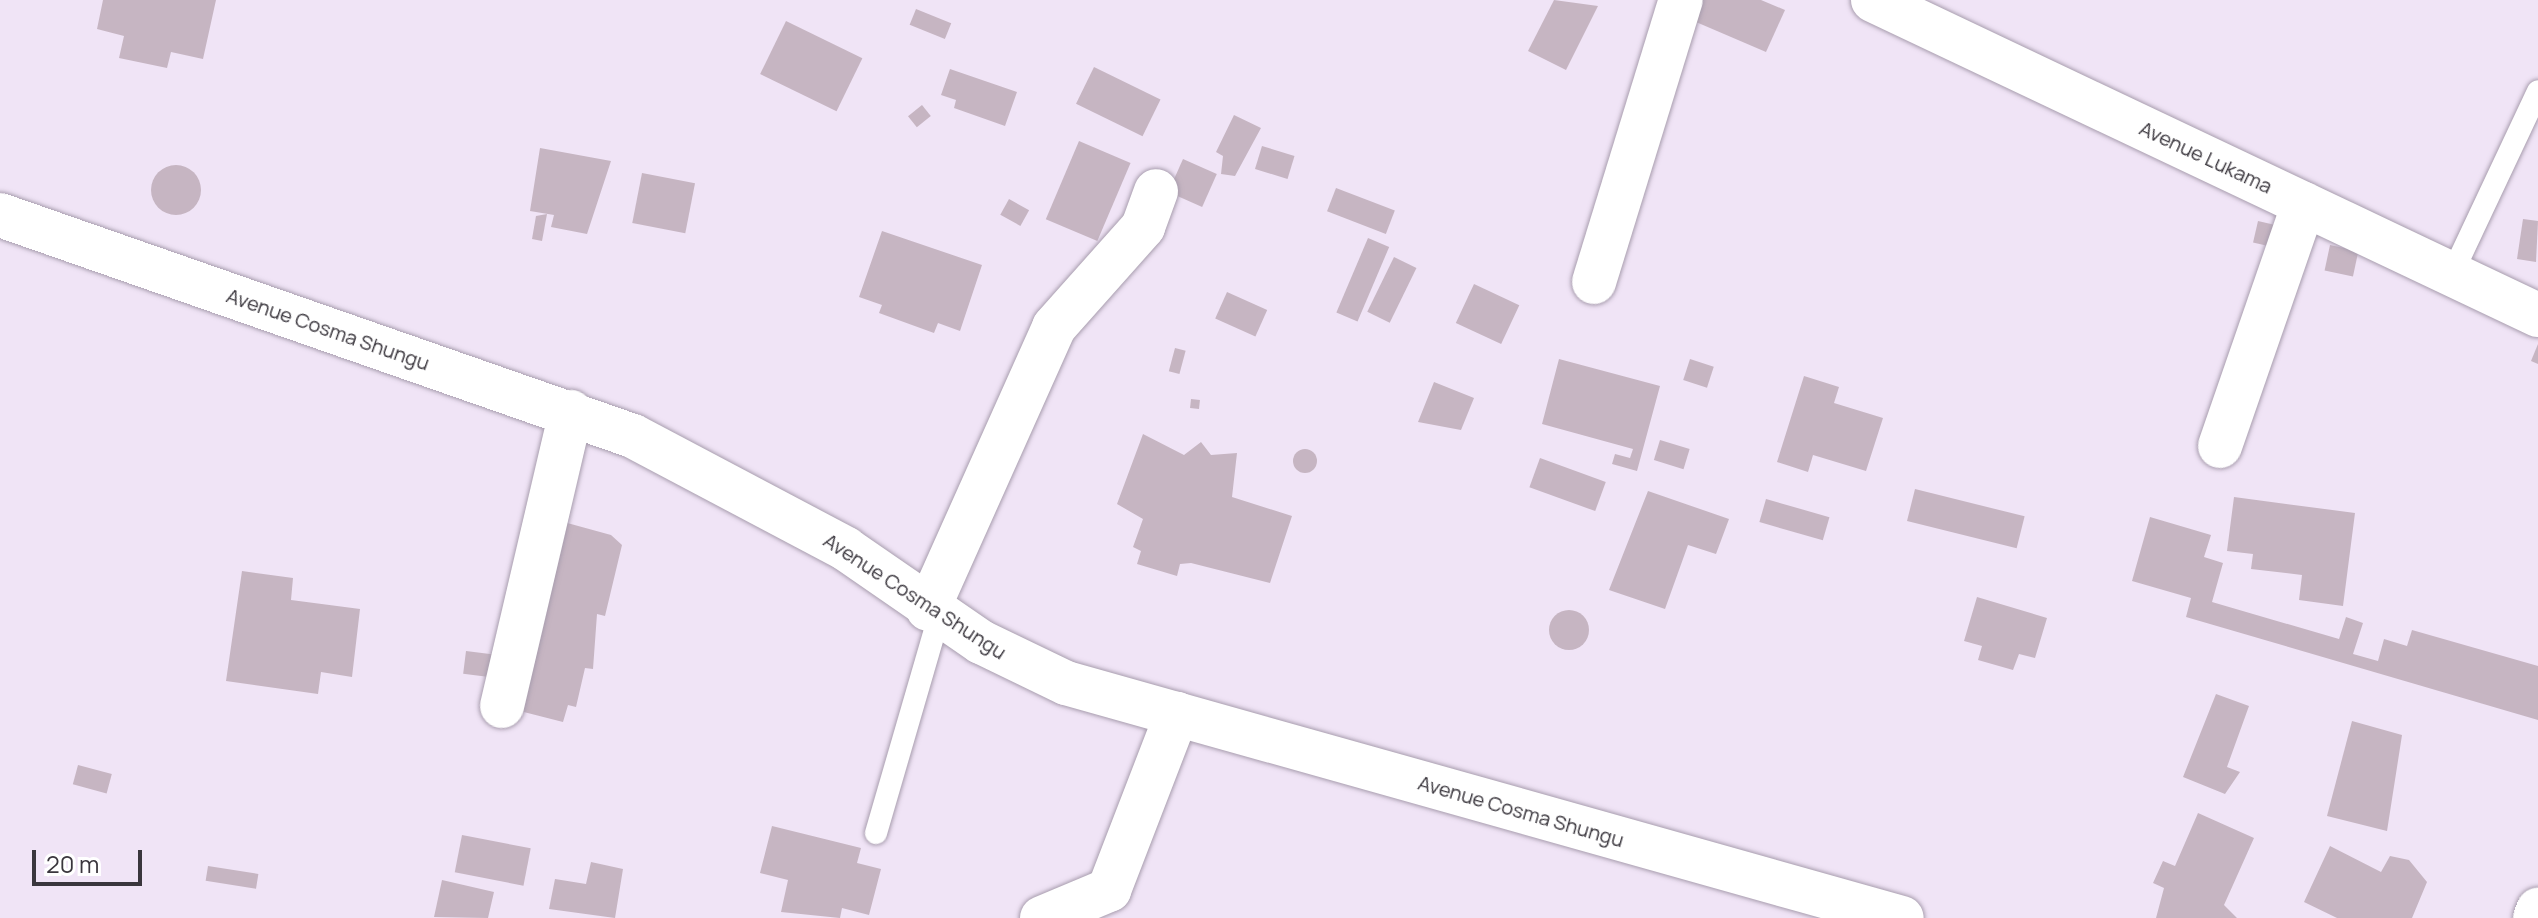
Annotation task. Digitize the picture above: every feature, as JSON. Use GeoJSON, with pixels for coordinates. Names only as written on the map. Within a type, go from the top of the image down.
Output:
{"type":"FeatureCollection","features":[{"type":"Feature","properties":{"kind":"street"},"geometry":{"type":"LineString","coordinates":[[1594,282],[1681,0]]}},
{"type":"Feature","properties":{"kind":"street","name":"Avenue Lukama"},"geometry":{"type":"LineString","coordinates":[[1873,0],[2538,315]]}},
{"type":"Feature","properties":{"kind":"street"},"geometry":{"type":"LineString","coordinates":[[934,613],[1054,327],[1143,227],[1156,191]]}},
{"type":"Feature","properties":{"kind":"street"},"geometry":{"type":"LineString","coordinates":[[2220,446],[2304,204]]}},
{"type":"Feature","properties":{"kind":"street","name":"Avenue Cosma Shungu"},"geometry":{"type":"LineString","coordinates":[[0,215],[633,436],[846,549],[934,613],[1066,683],[1824,908],[1902,918]]}},
{"type":"Feature","properties":{"kind":"street"},"geometry":{"type":"LineString","coordinates":[[502,706],[571,412]]}},
{"type":"Feature","properties":{"kind":"street"},"geometry":{"type":"LineString","coordinates":[[1042,918],[1109,890],[1177,714]]}},
{"type":"Feature","properties":{"kind":"street"},"geometry":{"type":"LineString","coordinates":[[2535,918],[2538,910]]}},
{"type":"Feature","properties":{"kind":"lane"},"geometry":{"type":"LineString","coordinates":[[2452,274],[2538,91]]}},
{"type":"Feature","properties":{"kind":"lane"},"geometry":{"type":"LineString","coordinates":[[876,833],[934,613]]}},
{"type":"Feature","properties":{"kind":"building"},"geometry":{"type":"Polygon","coordinates":[[[103,0],[216,0],[203,59],[171,52],[167,68],[119,58],[124,36],[97,29],[103,0]]]}},
{"type":"Feature","properties":{"kind":"building"},"geometry":{"type":"Polygon","coordinates":[[[1554,0],[1598,6],[1566,70],[1528,51],[1554,0]]]}},
{"type":"Feature","properties":{"kind":"building"},"geometry":{"type":"Polygon","coordinates":[[[1689,0],[1761,0],[1785,10],[1766,52],[1682,16],[1689,0]]]}},
{"type":"Feature","properties":{"kind":"building"},"geometry":{"type":"Polygon","coordinates":[[[916,9],[951,23],[945,39],[910,25],[916,9]]]}},
{"type":"Feature","properties":{"kind":"building"},"geometry":{"type":"Polygon","coordinates":[[[786,21],[862,58],[837,111],[760,74],[786,21]]]}},
{"type":"Feature","properties":{"kind":"building"},"geometry":{"type":"Polygon","coordinates":[[[1094,67],[1161,99],[1143,136],[1076,104],[1094,67]]]}},
{"type":"Feature","properties":{"kind":"building"},"geometry":{"type":"Polygon","coordinates":[[[950,69],[1017,92],[1005,126],[954,108],[956,100],[941,95],[950,69]]]}},
{"type":"Feature","properties":{"kind":"building"},"geometry":{"type":"Polygon","coordinates":[[[922,105],[931,116],[917,127],[908,116],[922,105]]]}},
{"type":"Feature","properties":{"kind":"building"},"geometry":{"type":"Polygon","coordinates":[[[1234,115],[1261,128],[1235,176],[1221,174],[1223,156],[1216,152],[1234,115]]]}},
{"type":"Feature","properties":{"kind":"building"},"geometry":{"type":"Polygon","coordinates":[[[1079,141],[1131,163],[1097,241],[1046,219],[1079,141]]]}},
{"type":"Feature","properties":{"kind":"building"},"geometry":{"type":"Polygon","coordinates":[[[1262,146],[1295,156],[1287,179],[1255,169],[1262,146]]]}},
{"type":"Feature","properties":{"kind":"building"},"geometry":{"type":"Polygon","coordinates":[[[540,148],[611,161],[587,234],[551,227],[554,215],[530,211],[540,148]]]}},
{"type":"Feature","properties":{"kind":"building"},"geometry":{"type":"Polygon","coordinates":[[[1183,159],[1217,174],[1202,207],[1168,192],[1183,159]]]}},
{"type":"Feature","properties":{"kind":"building"},"geometry":{"type":"Polygon","coordinates":[[[176,165],[194,172],[201,190],[194,208],[176,215],[158,208],[151,190],[158,172],[176,165]]]}},
{"type":"Feature","properties":{"kind":"building"},"geometry":{"type":"Polygon","coordinates":[[[642,173],[695,183],[685,233],[632,223],[642,173]]]}},
{"type":"Feature","properties":{"kind":"building"},"geometry":{"type":"Polygon","coordinates":[[[1336,188],[1395,211],[1386,234],[1327,211],[1336,188]]]}},
{"type":"Feature","properties":{"kind":"building"},"geometry":{"type":"Polygon","coordinates":[[[1009,199],[1029,210],[1020,226],[1000,215],[1009,199]]]}},
{"type":"Feature","properties":{"kind":"building"},"geometry":{"type":"Polygon","coordinates":[[[547,214],[542,241],[532,239],[536,216],[547,214]]]}},
{"type":"Feature","properties":{"kind":"building"},"geometry":{"type":"Polygon","coordinates":[[[2523,219],[2538,221],[2536,262],[2517,259],[2523,219]]]}},
{"type":"Feature","properties":{"kind":"building"},"geometry":{"type":"Polygon","coordinates":[[[2258,221],[2288,228],[2283,249],[2253,242],[2258,221]]]}},
{"type":"Feature","properties":{"kind":"building"},"geometry":{"type":"Polygon","coordinates":[[[882,231],[982,265],[960,331],[938,323],[934,333],[879,313],[882,305],[859,297],[882,231]]]}},
{"type":"Feature","properties":{"kind":"building"},"geometry":{"type":"Polygon","coordinates":[[[1368,238],[1389,247],[1358,322],[1336,313],[1368,238]]]}},
{"type":"Feature","properties":{"kind":"building"},"geometry":{"type":"Polygon","coordinates":[[[2330,245],[2358,251],[2353,276],[2325,270],[2330,245]]]}},
{"type":"Feature","properties":{"kind":"building"},"geometry":{"type":"Polygon","coordinates":[[[1394,257],[1416,268],[1390,323],[1367,312],[1394,257]]]}},
{"type":"Feature","properties":{"kind":"building"},"geometry":{"type":"Polygon","coordinates":[[[1474,284],[1519,305],[1501,344],[1456,323],[1474,284]]]}},
{"type":"Feature","properties":{"kind":"building"},"geometry":{"type":"Polygon","coordinates":[[[1227,292],[1267,310],[1255,336],[1215,318],[1227,292]]]}},
{"type":"Feature","properties":{"kind":"building"},"geometry":{"type":"Polygon","coordinates":[[[2538,344],[2538,364],[2531,361],[2538,344]]]}},
{"type":"Feature","properties":{"kind":"building"},"geometry":{"type":"Polygon","coordinates":[[[1175,348],[1186,351],[1179,374],[1169,371],[1175,348]]]}},
{"type":"Feature","properties":{"kind":"building"},"geometry":{"type":"Polygon","coordinates":[[[1559,359],[1660,386],[1637,471],[1612,464],[1615,454],[1630,458],[1633,449],[1542,424],[1559,359]]]}},
{"type":"Feature","properties":{"kind":"building"},"geometry":{"type":"Polygon","coordinates":[[[1690,359],[1714,367],[1707,388],[1683,380],[1690,359]]]}},
{"type":"Feature","properties":{"kind":"building"},"geometry":{"type":"Polygon","coordinates":[[[1804,376],[1839,387],[1834,403],[1883,418],[1866,471],[1813,455],[1808,472],[1777,462],[1804,376]]]}},
{"type":"Feature","properties":{"kind":"building"},"geometry":{"type":"Polygon","coordinates":[[[1434,382],[1474,398],[1461,430],[1418,422],[1434,382]]]}},
{"type":"Feature","properties":{"kind":"building"},"geometry":{"type":"Polygon","coordinates":[[[1191,399],[1200,400],[1199,409],[1190,408],[1191,399]]]}},
{"type":"Feature","properties":{"kind":"building"},"geometry":{"type":"Polygon","coordinates":[[[1143,434],[1184,455],[1201,442],[1211,455],[1237,453],[1232,497],[1292,516],[1270,583],[1191,563],[1180,564],[1177,576],[1137,564],[1141,551],[1133,547],[1143,519],[1117,504],[1143,434]]]}},
{"type":"Feature","properties":{"kind":"building"},"geometry":{"type":"Polygon","coordinates":[[[1660,440],[1690,449],[1684,469],[1654,460],[1660,440]]]}},
{"type":"Feature","properties":{"kind":"building"},"geometry":{"type":"Polygon","coordinates":[[[1305,449],[1314,452],[1317,461],[1314,470],[1305,473],[1296,470],[1293,461],[1296,452],[1305,449]]]}},
{"type":"Feature","properties":{"kind":"building"},"geometry":{"type":"Polygon","coordinates":[[[1540,458],[1606,482],[1595,511],[1529,487],[1540,458]]]}},
{"type":"Feature","properties":{"kind":"building"},"geometry":{"type":"Polygon","coordinates":[[[1915,489],[2025,516],[2017,548],[1907,521],[1915,489]]]}},
{"type":"Feature","properties":{"kind":"building"},"geometry":{"type":"Polygon","coordinates":[[[1648,491],[1729,519],[1716,554],[1688,545],[1665,609],[1609,590],[1648,491]]]}},
{"type":"Feature","properties":{"kind":"building"},"geometry":{"type":"Polygon","coordinates":[[[2234,497],[2355,513],[2343,606],[2299,600],[2302,575],[2251,569],[2253,554],[2227,551],[2234,497]]]}},
{"type":"Feature","properties":{"kind":"building"},"geometry":{"type":"Polygon","coordinates":[[[1766,499],[1829,517],[1823,540],[1759,522],[1766,499]]]}},
{"type":"Feature","properties":{"kind":"building"},"geometry":{"type":"Polygon","coordinates":[[[2150,517],[2211,535],[2204,557],[2223,563],[2212,602],[2339,639],[2346,617],[2363,623],[2353,654],[2378,661],[2384,639],[2407,646],[2412,630],[2538,666],[2538,720],[2186,617],[2191,598],[2132,581],[2150,517]]]}},
{"type":"Feature","properties":{"kind":"building"},"geometry":{"type":"Polygon","coordinates":[[[560,521],[611,535],[622,545],[605,616],[597,614],[593,669],[585,668],[576,707],[568,705],[563,722],[512,709],[560,521]]]}},
{"type":"Feature","properties":{"kind":"building"},"geometry":{"type":"Polygon","coordinates":[[[242,571],[293,578],[291,600],[360,609],[352,677],[321,672],[318,694],[226,681],[242,571]]]}},
{"type":"Feature","properties":{"kind":"building"},"geometry":{"type":"Polygon","coordinates":[[[1977,597],[2047,618],[2035,658],[2019,654],[2013,670],[1978,660],[1982,646],[1964,641],[1977,597]]]}},
{"type":"Feature","properties":{"kind":"building"},"geometry":{"type":"Polygon","coordinates":[[[1569,610],[1583,616],[1589,630],[1583,644],[1569,650],[1555,644],[1549,630],[1555,616],[1569,610]]]}},
{"type":"Feature","properties":{"kind":"building"},"geometry":{"type":"Polygon","coordinates":[[[466,651],[492,654],[489,677],[463,674],[466,651]]]}},
{"type":"Feature","properties":{"kind":"building"},"geometry":{"type":"Polygon","coordinates":[[[2216,694],[2249,706],[2227,767],[2240,772],[2225,794],[2183,777],[2216,694]]]}},
{"type":"Feature","properties":{"kind":"building"},"geometry":{"type":"Polygon","coordinates":[[[2352,721],[2402,735],[2387,831],[2327,816],[2352,721]]]}},
{"type":"Feature","properties":{"kind":"building"},"geometry":{"type":"Polygon","coordinates":[[[78,765],[112,774],[107,793],[73,784],[78,765]]]}},
{"type":"Feature","properties":{"kind":"building"},"geometry":{"type":"Polygon","coordinates":[[[2198,813],[2254,838],[2224,905],[2237,918],[2156,918],[2164,888],[2153,883],[2163,861],[2175,866],[2198,813]]]}},
{"type":"Feature","properties":{"kind":"building"},"geometry":{"type":"Polygon","coordinates":[[[772,826],[861,848],[857,863],[881,869],[869,915],[842,908],[840,918],[781,912],[788,880],[760,873],[772,826]]]}},
{"type":"Feature","properties":{"kind":"building"},"geometry":{"type":"Polygon","coordinates":[[[462,835],[531,848],[523,886],[455,872],[462,835]]]}},
{"type":"Feature","properties":{"kind":"building"},"geometry":{"type":"Polygon","coordinates":[[[2330,846],[2381,872],[2390,856],[2409,860],[2427,882],[2412,918],[2337,918],[2304,902],[2330,846]]]}},
{"type":"Feature","properties":{"kind":"building"},"geometry":{"type":"Polygon","coordinates":[[[591,862],[623,869],[615,918],[549,909],[555,879],[586,884],[591,862]]]}},
{"type":"Feature","properties":{"kind":"building"},"geometry":{"type":"Polygon","coordinates":[[[208,866],[258,874],[256,889],[206,881],[208,866]]]}},
{"type":"Feature","properties":{"kind":"building"},"geometry":{"type":"Polygon","coordinates":[[[442,880],[494,892],[488,918],[434,917],[442,880]]]}}]}
